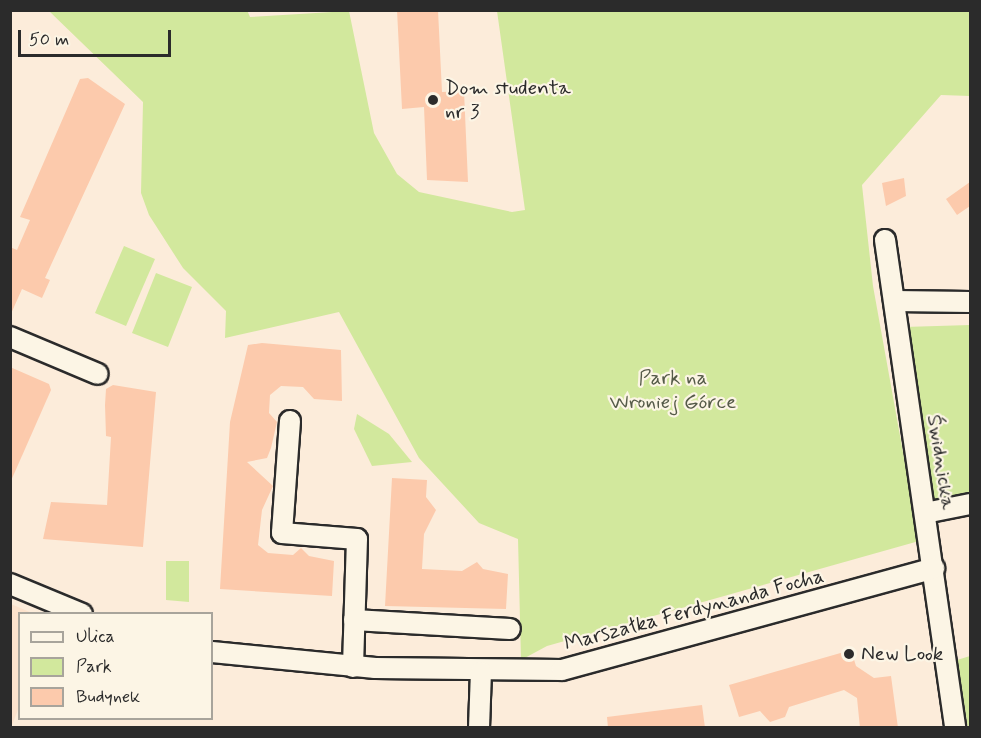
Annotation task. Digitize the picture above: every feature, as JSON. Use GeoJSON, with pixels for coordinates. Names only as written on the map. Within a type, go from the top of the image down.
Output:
{"type":"FeatureCollection","features":[{"type":"Feature","properties":{"kind":"street","name":"Świdnicka"},"geometry":{"type":"LineString","coordinates":[[885,240],[934,568],[955,728]]}},
{"type":"Feature","properties":{"kind":"street"},"geometry":{"type":"LineString","coordinates":[[895,301],[970,302]]}},
{"type":"Feature","properties":{"kind":"street"},"geometry":{"type":"LineString","coordinates":[[10,337],[98,374]]}},
{"type":"Feature","properties":{"kind":"street"},"geometry":{"type":"LineString","coordinates":[[290,421],[282,532],[357,538],[353,667]]}},
{"type":"Feature","properties":{"kind":"street"},"geometry":{"type":"LineString","coordinates":[[925,513],[970,504]]}},
{"type":"Feature","properties":{"kind":"street","name":"Marszałka Ferdynanda Focha"},"geometry":{"type":"LineString","coordinates":[[213,652],[353,667],[481,672],[583,667],[934,568]]}},
{"type":"Feature","properties":{"kind":"street"},"geometry":{"type":"LineString","coordinates":[[10,584],[77,612]]}},
{"type":"Feature","properties":{"kind":"street"},"geometry":{"type":"LineString","coordinates":[[354,620],[510,629]]}},
{"type":"Feature","properties":{"kind":"street"},"geometry":{"type":"LineString","coordinates":[[479,728],[481,672]]}},
{"type":"Feature","properties":{"kind":"shaded area"},"geometry":{"type":"Polygon","coordinates":[[[11,604],[30,612],[18,612],[18,710],[11,728],[11,604]]]}},
{"type":"Feature","properties":{"kind":"green space","name":"Park na Wroniej Górce"},"geometry":{"type":"Polygon","coordinates":[[[247,10],[250,17],[349,11],[374,133],[397,174],[419,192],[512,212],[525,210],[497,11],[970,11],[970,96],[941,95],[862,185],[873,286],[919,541],[547,646],[521,660],[518,539],[479,523],[419,458],[339,312],[225,338],[226,311],[183,268],[149,215],[141,193],[143,102],[49,11],[247,10]]]}},
{"type":"Feature","properties":{"kind":"green space"},"geometry":{"type":"Polygon","coordinates":[[[124,246],[155,259],[126,326],[95,313],[124,246]]]}},
{"type":"Feature","properties":{"kind":"green space"},"geometry":{"type":"Polygon","coordinates":[[[156,273],[192,287],[168,347],[132,333],[156,273]]]}},
{"type":"Feature","properties":{"kind":"green space"},"geometry":{"type":"Polygon","coordinates":[[[970,325],[970,500],[935,507],[904,327],[970,325]]]}},
{"type":"Feature","properties":{"kind":"green space"},"geometry":{"type":"Polygon","coordinates":[[[357,414],[389,434],[412,462],[372,466],[354,429],[357,414]]]}},
{"type":"Feature","properties":{"kind":"green space"},"geometry":{"type":"Polygon","coordinates":[[[166,561],[189,561],[189,602],[166,600],[166,561]]]}},
{"type":"Feature","properties":{"kind":"green space"},"geometry":{"type":"Polygon","coordinates":[[[970,656],[970,727],[968,728],[957,660],[970,656]]]}},
{"type":"Feature","properties":{"kind":"building","name":"Dom studenta nr 3"},"geometry":{"type":"Polygon","coordinates":[[[397,10],[438,10],[442,92],[464,91],[468,182],[427,180],[424,107],[402,109],[397,10]]]}},
{"type":"Feature","properties":{"kind":"building"},"geometry":{"type":"Polygon","coordinates":[[[88,78],[125,104],[45,278],[50,280],[42,298],[22,289],[10,316],[10,247],[17,250],[30,220],[20,217],[80,79],[88,78]]]}},
{"type":"Feature","properties":{"kind":"building"},"geometry":{"type":"Polygon","coordinates":[[[904,178],[906,196],[886,206],[882,183],[904,178]]]}},
{"type":"Feature","properties":{"kind":"building"},"geometry":{"type":"Polygon","coordinates":[[[970,182],[970,206],[957,215],[946,199],[970,182]]]}},
{"type":"Feature","properties":{"kind":"building"},"geometry":{"type":"Polygon","coordinates":[[[262,343],[341,350],[342,401],[314,399],[303,387],[281,386],[270,395],[269,413],[277,422],[267,458],[247,462],[273,486],[262,510],[258,545],[268,553],[293,555],[301,548],[309,556],[334,561],[332,596],[220,589],[230,422],[248,345],[262,343]]]}},
{"type":"Feature","properties":{"kind":"building"},"geometry":{"type":"Polygon","coordinates":[[[10,367],[49,384],[51,390],[10,483],[10,367]]]}},
{"type":"Feature","properties":{"kind":"building"},"geometry":{"type":"Polygon","coordinates":[[[113,385],[156,392],[143,547],[43,539],[51,502],[107,505],[111,437],[106,436],[105,405],[106,389],[113,385]]]}},
{"type":"Feature","properties":{"kind":"building"},"geometry":{"type":"Polygon","coordinates":[[[392,478],[427,480],[426,497],[436,510],[424,534],[422,569],[462,571],[477,562],[483,569],[508,574],[506,609],[385,606],[392,478]]]}},
{"type":"Feature","properties":{"kind":"building"},"geometry":{"type":"Polygon","coordinates":[[[851,650],[856,666],[874,678],[891,676],[898,728],[860,728],[857,698],[844,690],[789,707],[785,717],[770,722],[760,711],[739,717],[729,685],[851,650]]]}},
{"type":"Feature","properties":{"kind":"building"},"geometry":{"type":"Polygon","coordinates":[[[702,705],[705,728],[608,728],[607,717],[702,705]]]}},
{"type":"Feature","properties":{"kind":"place","name":"Dom studenta nr 3"},"geometry":{"type":"Point","coordinates":[433,100]}},
{"type":"Feature","properties":{"kind":"place","name":"New Look"},"geometry":{"type":"Point","coordinates":[849,654]}}]}
